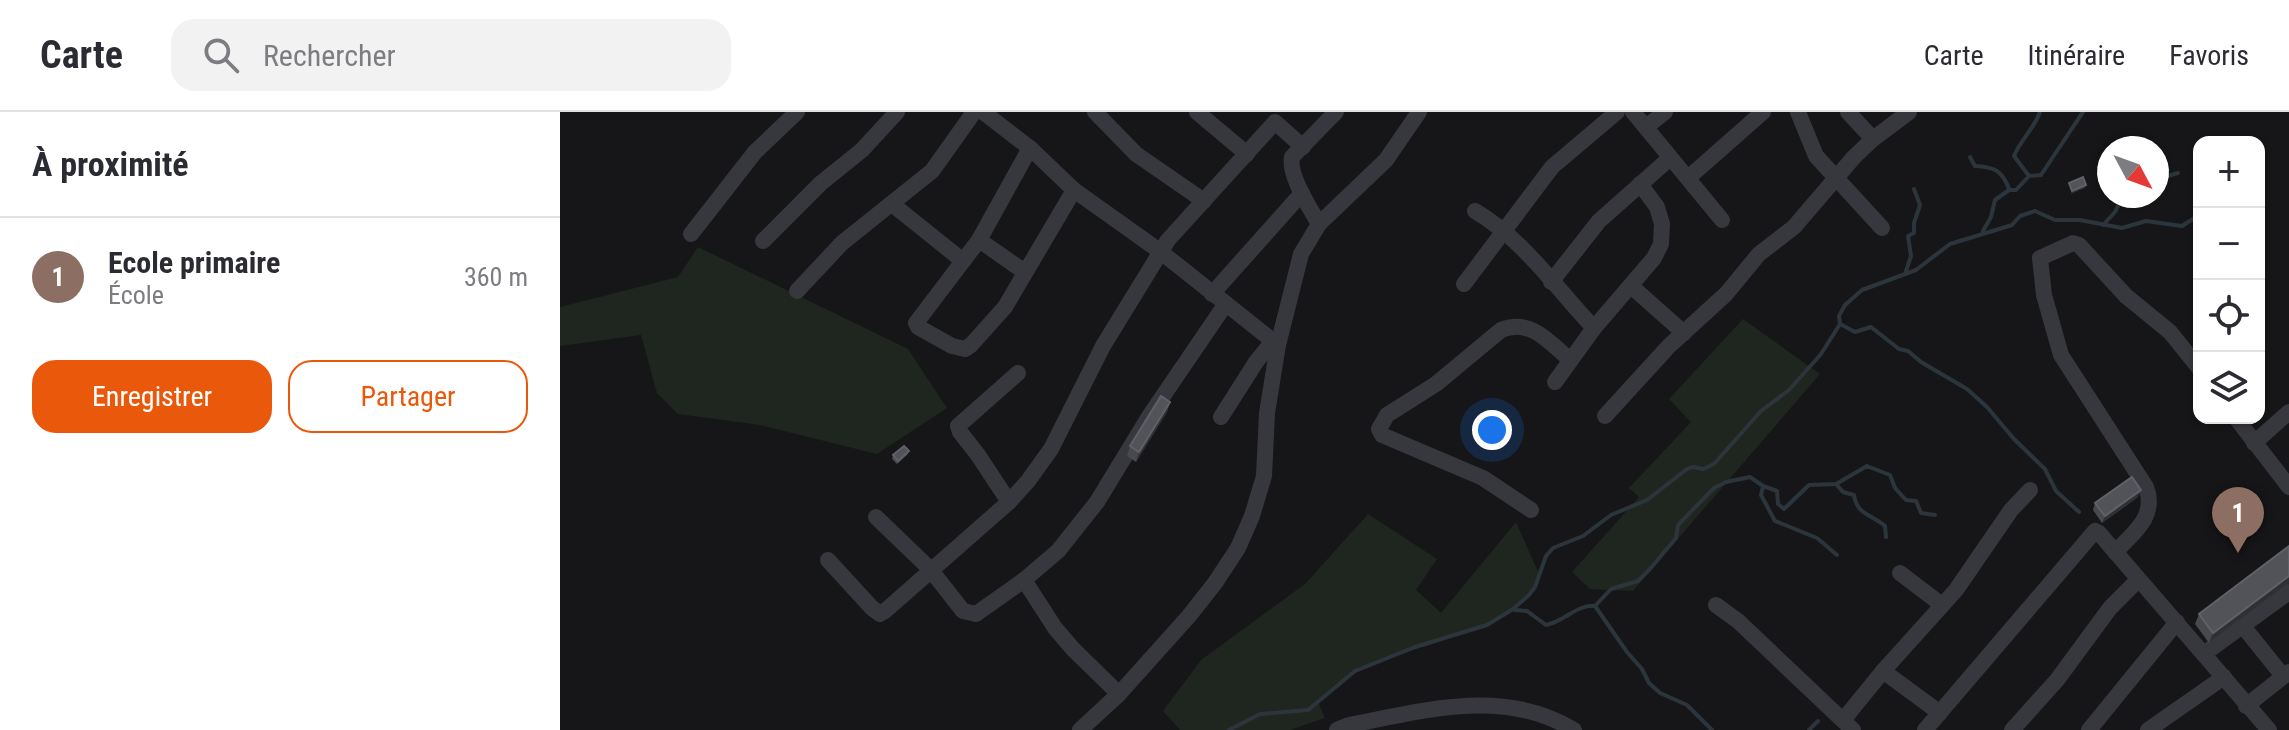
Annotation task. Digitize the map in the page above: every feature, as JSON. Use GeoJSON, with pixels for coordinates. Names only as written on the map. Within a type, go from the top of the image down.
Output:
{"type":"FeatureCollection","features":[{"type":"Feature","properties":{"kind":"street"},"geometry":{"type":"LineString","coordinates":[[691,234],[755,152],[797,112]]}},
{"type":"Feature","properties":{"kind":"street"},"geometry":{"type":"LineString","coordinates":[[763,241],[821,183],[862,150],[897,112]]}},
{"type":"Feature","properties":{"kind":"street"},"geometry":{"type":"LineString","coordinates":[[797,291],[842,243],[932,171],[974,112]]}},
{"type":"Feature","properties":{"kind":"street"},"geometry":{"type":"LineString","coordinates":[[983,112],[1030,148],[1074,190],[1161,252],[1276,343]]}},
{"type":"Feature","properties":{"kind":"street"},"geometry":{"type":"LineString","coordinates":[[1095,112],[1136,154],[1204,201]]}},
{"type":"Feature","properties":{"kind":"street"},"geometry":{"type":"LineString","coordinates":[[1197,112],[1247,154]]}},
{"type":"Feature","properties":{"kind":"street"},"geometry":{"type":"LineString","coordinates":[[1319,224],[1302,193],[1291,162],[1292,157],[1336,112]]}},
{"type":"Feature","properties":{"kind":"street"},"geometry":{"type":"LineString","coordinates":[[1080,730],[1119,694],[1189,616],[1238,548],[1264,476],[1267,413],[1276,343],[1301,254],[1319,224],[1386,160],[1419,112]]}},
{"type":"Feature","properties":{"kind":"street"},"geometry":{"type":"LineString","coordinates":[[1464,284],[1552,167],[1617,112]]}},
{"type":"Feature","properties":{"kind":"street"},"geometry":{"type":"LineString","coordinates":[[1633,112],[1722,220]]}},
{"type":"Feature","properties":{"kind":"street"},"geometry":{"type":"LineString","coordinates":[[1646,127],[1665,112]]}},
{"type":"Feature","properties":{"kind":"street"},"geometry":{"type":"LineString","coordinates":[[1688,178],[1763,112]]}},
{"type":"Feature","properties":{"kind":"street"},"geometry":{"type":"LineString","coordinates":[[1798,112],[1816,156],[1882,228]]}},
{"type":"Feature","properties":{"kind":"street"},"geometry":{"type":"LineString","coordinates":[[1848,112],[1873,139]]}},
{"type":"Feature","properties":{"kind":"street"},"geometry":{"type":"LineString","coordinates":[[1605,416],[1669,346],[1726,294],[1759,254],[1794,227],[1835,177],[1873,139],[1909,112]]}},
{"type":"Feature","properties":{"kind":"street"},"geometry":{"type":"LineString","coordinates":[[828,560],[880,614],[1009,502],[1051,449],[1103,346],[1161,252],[1186,219],[1247,154],[1271,117],[1303,147]]}},
{"type":"Feature","properties":{"kind":"street"},"geometry":{"type":"LineString","coordinates":[[1030,148],[979,240],[916,323],[918,327],[935,338],[965,349],[1005,307],[1074,190]]}},
{"type":"Feature","properties":{"kind":"street"},"geometry":{"type":"LineString","coordinates":[[1551,282],[1599,221],[1670,158]]}},
{"type":"Feature","properties":{"kind":"street"},"geometry":{"type":"LineString","coordinates":[[1555,382],[1594,328],[1654,258],[1661,244],[1662,224],[1657,207],[1640,184]]}},
{"type":"Feature","properties":{"kind":"street"},"geometry":{"type":"LineString","coordinates":[[876,517],[930,569],[968,614],[976,614],[1024,580],[1058,551],[1090,512],[1218,299],[1302,193]]}},
{"type":"Feature","properties":{"kind":"street"},"geometry":{"type":"LineString","coordinates":[[892,204],[963,261]]}},
{"type":"Feature","properties":{"kind":"street"},"geometry":{"type":"LineString","coordinates":[[1475,211],[1536,261],[1551,282],[1594,328]]}},
{"type":"Feature","properties":{"kind":"street"},"geometry":{"type":"LineString","coordinates":[[979,240],[1025,272]]}},
{"type":"Feature","properties":{"kind":"street"},"geometry":{"type":"LineString","coordinates":[[2115,552],[2150,511],[2151,499],[2061,355],[2044,295],[2040,258],[2073,243],[2079,245],[2126,296],[2170,332],[2193,361]]}},
{"type":"Feature","properties":{"kind":"street"},"geometry":{"type":"LineString","coordinates":[[1631,286],[1684,333]]}},
{"type":"Feature","properties":{"kind":"street"},"geometry":{"type":"LineString","coordinates":[[1531,510],[1483,478],[1382,435],[1379,429],[1387,415],[1436,384],[1501,330],[1520,325],[1532,329],[1570,360]]}},
{"type":"Feature","properties":{"kind":"street"},"geometry":{"type":"LineString","coordinates":[[1221,417],[1256,362],[1276,343]]}},
{"type":"Feature","properties":{"kind":"street"},"geometry":{"type":"LineString","coordinates":[[1009,502],[958,426],[1018,373]]}},
{"type":"Feature","properties":{"kind":"street"},"geometry":{"type":"LineString","coordinates":[[2254,443],[2289,412]]}},
{"type":"Feature","properties":{"kind":"street"},"geometry":{"type":"LineString","coordinates":[[2240,424],[2289,487]]}},
{"type":"Feature","properties":{"kind":"street"},"geometry":{"type":"LineString","coordinates":[[1716,605],[1738,621],[1848,725],[1883,671],[1956,590],[2011,510],[2030,490]]}},
{"type":"Feature","properties":{"kind":"street"},"geometry":{"type":"LineString","coordinates":[[1925,730],[2092,532],[2099,533],[2269,730]]}},
{"type":"Feature","properties":{"kind":"street"},"geometry":{"type":"LineString","coordinates":[[1900,573],[1942,605]]}},
{"type":"Feature","properties":{"kind":"street"},"geometry":{"type":"LineString","coordinates":[[1024,580],[1055,628],[1119,694]]}},
{"type":"Feature","properties":{"kind":"street"},"geometry":{"type":"LineString","coordinates":[[2012,730],[2057,680],[2110,608],[2138,580]]}},
{"type":"Feature","properties":{"kind":"street"},"geometry":{"type":"LineString","coordinates":[[2205,653],[2289,592]]}},
{"type":"Feature","properties":{"kind":"street"},"geometry":{"type":"LineString","coordinates":[[2089,730],[2177,622]]}},
{"type":"Feature","properties":{"kind":"street"},"geometry":{"type":"LineString","coordinates":[[2242,625],[2286,674],[2246,706]]}},
{"type":"Feature","properties":{"kind":"street"},"geometry":{"type":"LineString","coordinates":[[1883,671],[1940,713]]}},
{"type":"Feature","properties":{"kind":"street"},"geometry":{"type":"LineString","coordinates":[[2148,730],[2224,677]]}},
{"type":"Feature","properties":{"kind":"street"},"geometry":{"type":"LineString","coordinates":[[1337,730],[1434,708],[1468,705],[1519,708],[1559,721],[1574,730]]}},
{"type":"Feature","properties":{"kind":"shaded area"},"geometry":{"type":"Polygon","coordinates":[[[698,247],[908,349],[947,408],[877,454],[760,425],[678,414],[657,393],[641,335],[560,346],[560,307],[678,277],[698,247]]]}},
{"type":"Feature","properties":{"kind":"shaded area"},"geometry":{"type":"Polygon","coordinates":[[[1743,319],[1820,374],[1633,591],[1590,589],[1572,572],[1639,497],[1629,488],[1691,422],[1669,399],[1743,319]]]}},
{"type":"Feature","properties":{"kind":"shaded area"},"geometry":{"type":"Polygon","coordinates":[[[1368,514],[1437,559],[1416,590],[1441,613],[1516,522],[1539,574],[1529,594],[1511,610],[1488,623],[1345,677],[1318,702],[1325,718],[1290,730],[1180,730],[1163,711],[1201,660],[1305,584],[1368,514]]]}},
{"type":"Feature","properties":{"kind":"building"},"geometry":{"type":"Polygon","coordinates":[[[2083,177],[2086,185],[2072,191],[2069,183],[2083,177]]]}},
{"type":"Feature","properties":{"kind":"building"},"geometry":{"type":"Polygon","coordinates":[[[1161,396],[1170,402],[1139,452],[1130,446],[1161,396]]]}},
{"type":"Feature","properties":{"kind":"building"},"geometry":{"type":"Polygon","coordinates":[[[904,446],[909,451],[898,461],[893,455],[904,446]]]}},
{"type":"Feature","properties":{"kind":"building"},"geometry":{"type":"Polygon","coordinates":[[[2132,477],[2141,490],[2105,516],[2095,503],[2132,477]]]}},
{"type":"Feature","properties":{"kind":"building"},"geometry":{"type":"Polygon","coordinates":[[[2289,546],[2289,576],[2213,633],[2199,614],[2289,546]]]}},
{"type":"Feature","properties":{"kind":"waterway"},"geometry":{"type":"LineString","coordinates":[[2029,176],[2014,156],[2040,112]]}},
{"type":"Feature","properties":{"kind":"waterway"},"geometry":{"type":"LineString","coordinates":[[1983,231],[1991,217],[1995,200],[2009,190],[2016,190],[2029,176],[2041,175],[2083,112]]}},
{"type":"Feature","properties":{"kind":"waterway"},"geometry":{"type":"LineString","coordinates":[[1970,157],[1975,166],[2000,174],[2009,189]]}},
{"type":"Feature","properties":{"kind":"waterway"},"geometry":{"type":"LineString","coordinates":[[2169,176],[2178,173]]}},
{"type":"Feature","properties":{"kind":"waterway"},"geometry":{"type":"LineString","coordinates":[[1906,271],[1911,256],[1908,236],[1914,233],[1920,205],[1914,189]]}},
{"type":"Feature","properties":{"kind":"waterway"},"geometry":{"type":"LineString","coordinates":[[2103,225],[2117,208]]}},
{"type":"Feature","properties":{"kind":"waterway"},"geometry":{"type":"LineString","coordinates":[[1229,730],[1260,714],[1308,710],[1355,671],[1415,647],[1487,625],[1513,609],[1535,587],[1546,556],[1553,548],[1583,536],[1611,515],[1647,500],[1687,469],[1703,469],[1714,464],[1761,411],[1789,390],[1821,354],[1840,324],[1839,316],[1845,305],[1862,290],[1916,270],[1950,244],[2012,225],[2020,216],[2035,211],[2055,220],[2080,220],[2122,228],[2146,221],[2182,226],[2193,219]]}},
{"type":"Feature","properties":{"kind":"waterway"},"geometry":{"type":"LineString","coordinates":[[1840,324],[1855,332],[1871,327],[1899,349],[1908,351],[1967,389],[2045,469],[2056,491],[2079,512]]}},
{"type":"Feature","properties":{"kind":"waterway"},"geometry":{"type":"LineString","coordinates":[[1595,606],[1611,589],[1638,581],[1676,538],[1678,525],[1714,488],[1726,482],[1750,477],[1777,491],[1778,504],[1784,509],[1809,485],[1836,484],[1867,466],[1890,475],[1895,488],[1906,500],[1916,501],[1921,513],[1935,515]]}},
{"type":"Feature","properties":{"kind":"waterway"},"geometry":{"type":"LineString","coordinates":[[1836,484],[1843,492],[1854,495],[1861,510],[1885,526],[1886,537]]}},
{"type":"Feature","properties":{"kind":"waterway"},"geometry":{"type":"LineString","coordinates":[[1763,487],[1761,495],[1775,521],[1817,538],[1837,555]]}},
{"type":"Feature","properties":{"kind":"waterway"},"geometry":{"type":"LineString","coordinates":[[1515,610],[1527,611],[1546,625],[1582,608],[1595,606],[1649,683],[1660,693],[1687,705],[1712,730]]}},
{"type":"Feature","properties":{"kind":"waterway"},"geometry":{"type":"LineString","coordinates":[[1809,730],[1818,721]]}},
{"type":"Feature","properties":{"kind":"place","name":"Ecole primaire"},"geometry":{"type":"Point","coordinates":[2238,553]}}]}
